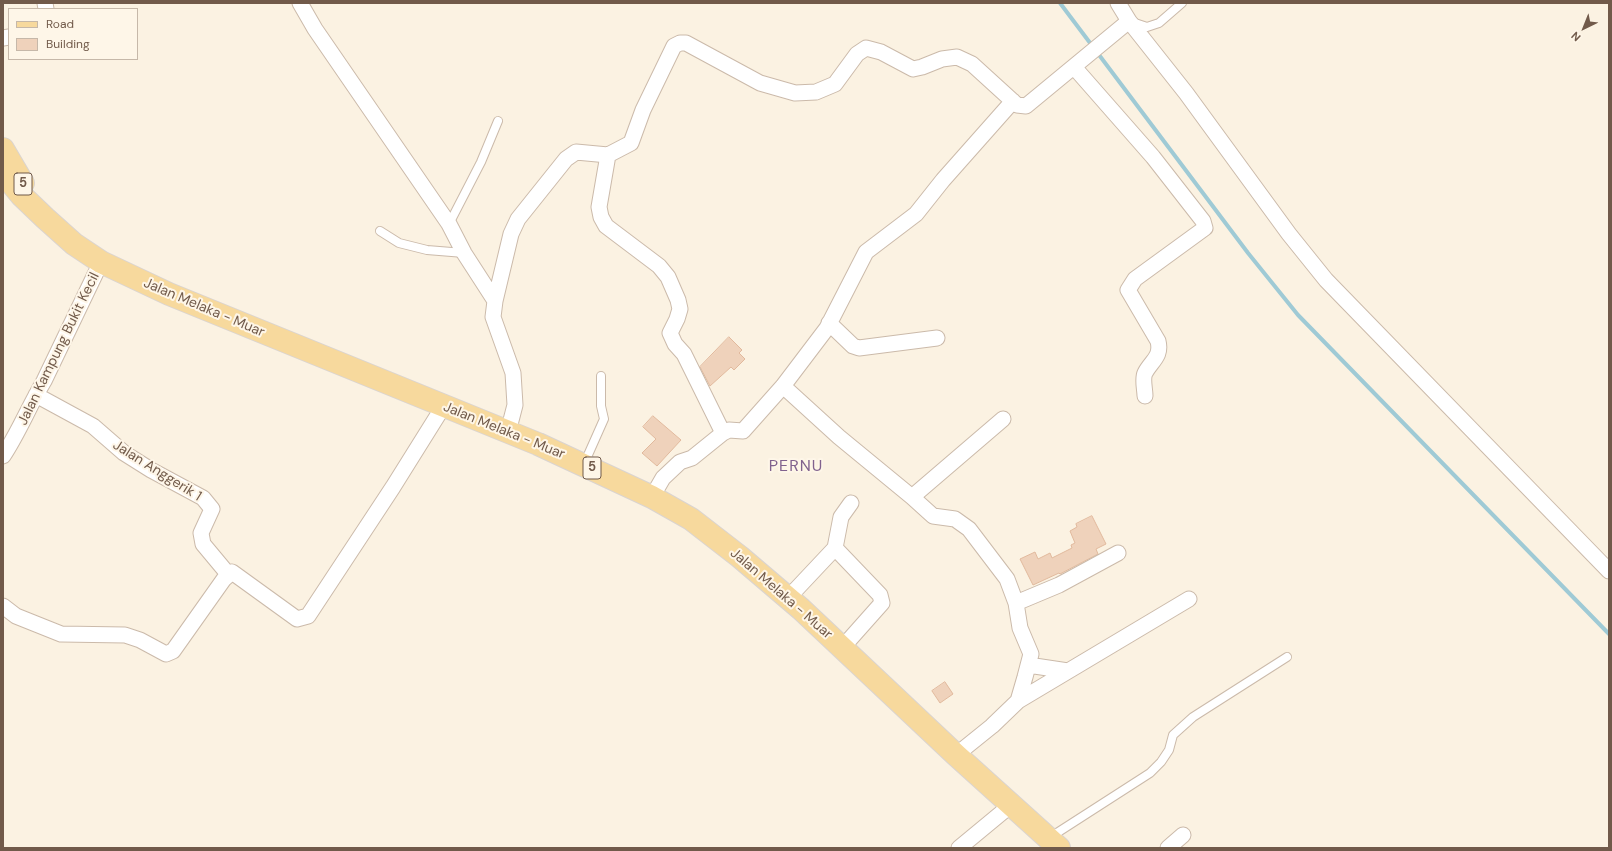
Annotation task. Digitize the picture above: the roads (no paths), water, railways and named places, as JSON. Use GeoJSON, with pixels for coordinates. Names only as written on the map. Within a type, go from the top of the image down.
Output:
{"type":"FeatureCollection","features":[{"type":"Feature","properties":{"kind":"main road","name":"Jalan Melaka - Muar"},"geometry":{"type":"LineString","coordinates":[[3,150],[44,218]]}},
{"type":"Feature","properties":{"kind":"main road","name":"Jalan Melaka - Muar"},"geometry":{"type":"LineString","coordinates":[[3,173],[21,195],[44,218],[74,244],[101,262],[169,294],[443,407],[508,432],[587,458],[658,487],[691,519],[740,557],[788,598],[956,755],[1053,843]]}},
{"type":"Feature","properties":{"kind":"street"},"geometry":{"type":"LineString","coordinates":[[300,3],[315,29],[449,224],[464,253],[495,301]]}},
{"type":"Feature","properties":{"kind":"street"},"geometry":{"type":"LineString","coordinates":[[1118,3],[1129,21],[1186,93],[1289,234],[1326,280],[1609,572]]}},
{"type":"Feature","properties":{"kind":"street"},"geometry":{"type":"LineString","coordinates":[[508,432],[515,405],[513,373],[493,317],[495,301],[511,234],[518,219],[566,159],[576,152],[608,155],[631,143],[643,110],[674,46],[680,43],[686,43],[760,82],[795,94],[816,92],[835,84],[857,54],[866,48],[881,52],[914,69],[942,59],[956,57],[972,64],[1017,104],[1026,106],[1129,21]]}},
{"type":"Feature","properties":{"kind":"street"},"geometry":{"type":"LineString","coordinates":[[1079,62],[1203,221],[1205,228],[1135,279],[1128,290],[1160,348],[1158,354],[1143,378],[1145,396]]}},
{"type":"Feature","properties":{"kind":"street"},"geometry":{"type":"LineString","coordinates":[[658,487],[680,462],[692,458],[723,433],[730,430],[743,430],[783,386],[829,323],[866,252],[916,214],[943,180],[1013,101]]}},
{"type":"Feature","properties":{"kind":"street"},"geometry":{"type":"LineString","coordinates":[[608,155],[599,207],[601,217],[606,226],[659,266],[668,277],[678,300],[680,310],[670,333],[675,344],[684,354],[723,433]]}},
{"type":"Feature","properties":{"kind":"street","name":"Jalan Kampung Bukit Kecil"},"geometry":{"type":"LineString","coordinates":[[3,456],[18,432],[44,381],[101,262]]}},
{"type":"Feature","properties":{"kind":"street"},"geometry":{"type":"LineString","coordinates":[[829,323],[852,346],[859,348],[937,338]]}},
{"type":"Feature","properties":{"kind":"street"},"geometry":{"type":"LineString","coordinates":[[783,386],[839,438],[912,497],[933,516],[955,519],[969,529],[1007,579],[1016,603],[1020,628],[1031,654],[1018,701]]}},
{"type":"Feature","properties":{"kind":"street","name":"Jalan Anggerik 1"},"geometry":{"type":"LineString","coordinates":[[36,396],[93,426],[124,453],[151,470],[202,498],[212,509],[201,533],[203,544],[228,574]]}},
{"type":"Feature","properties":{"kind":"street"},"geometry":{"type":"LineString","coordinates":[[3,606],[16,616],[61,634],[125,635],[140,640],[166,654],[173,651],[228,574],[232,572],[297,619],[308,616],[393,487],[443,407]]}},
{"type":"Feature","properties":{"kind":"street"},"geometry":{"type":"LineString","coordinates":[[912,497],[1003,419]]}},
{"type":"Feature","properties":{"kind":"street"},"geometry":{"type":"LineString","coordinates":[[788,598],[835,548],[841,517],[851,503]]}},
{"type":"Feature","properties":{"kind":"street"},"geometry":{"type":"LineString","coordinates":[[835,548],[880,595],[882,603],[842,648]]}},
{"type":"Feature","properties":{"kind":"street"},"geometry":{"type":"LineString","coordinates":[[1016,603],[1059,585],[1118,553]]}},
{"type":"Feature","properties":{"kind":"street"},"geometry":{"type":"LineString","coordinates":[[956,755],[992,726],[1018,701],[1189,599]]}},
{"type":"Feature","properties":{"kind":"street"},"geometry":{"type":"LineString","coordinates":[[1028,665],[1068,671]]}},
{"type":"Feature","properties":{"kind":"street"},"geometry":{"type":"LineString","coordinates":[[959,848],[1011,805]]}},
{"type":"Feature","properties":{"kind":"street"},"geometry":{"type":"LineString","coordinates":[[1168,848],[1183,835]]}},
{"type":"Feature","properties":{"kind":"lane"},"geometry":{"type":"LineString","coordinates":[[1129,21],[1147,27],[1159,23],[1182,3]]}},
{"type":"Feature","properties":{"kind":"lane"},"geometry":{"type":"LineString","coordinates":[[449,224],[481,162],[498,121]]}},
{"type":"Feature","properties":{"kind":"lane"},"geometry":{"type":"LineString","coordinates":[[380,231],[399,243],[427,250],[464,253]]}},
{"type":"Feature","properties":{"kind":"lane"},"geometry":{"type":"LineString","coordinates":[[587,458],[604,420],[601,406],[601,376]]}},
{"type":"Feature","properties":{"kind":"lane"},"geometry":{"type":"LineString","coordinates":[[1053,843],[1150,773],[1161,762],[1169,750],[1174,735],[1193,717],[1287,658]]}},
{"type":"Feature","properties":{"kind":"waterway"},"geometry":{"type":"LineString","coordinates":[[1060,3],[1248,253],[1298,315],[1609,634]]}},
{"type":"Feature","properties":{"kind":"district","name":"PERNU"},"geometry":{"type":"Point","coordinates":[796,467]}}]}
